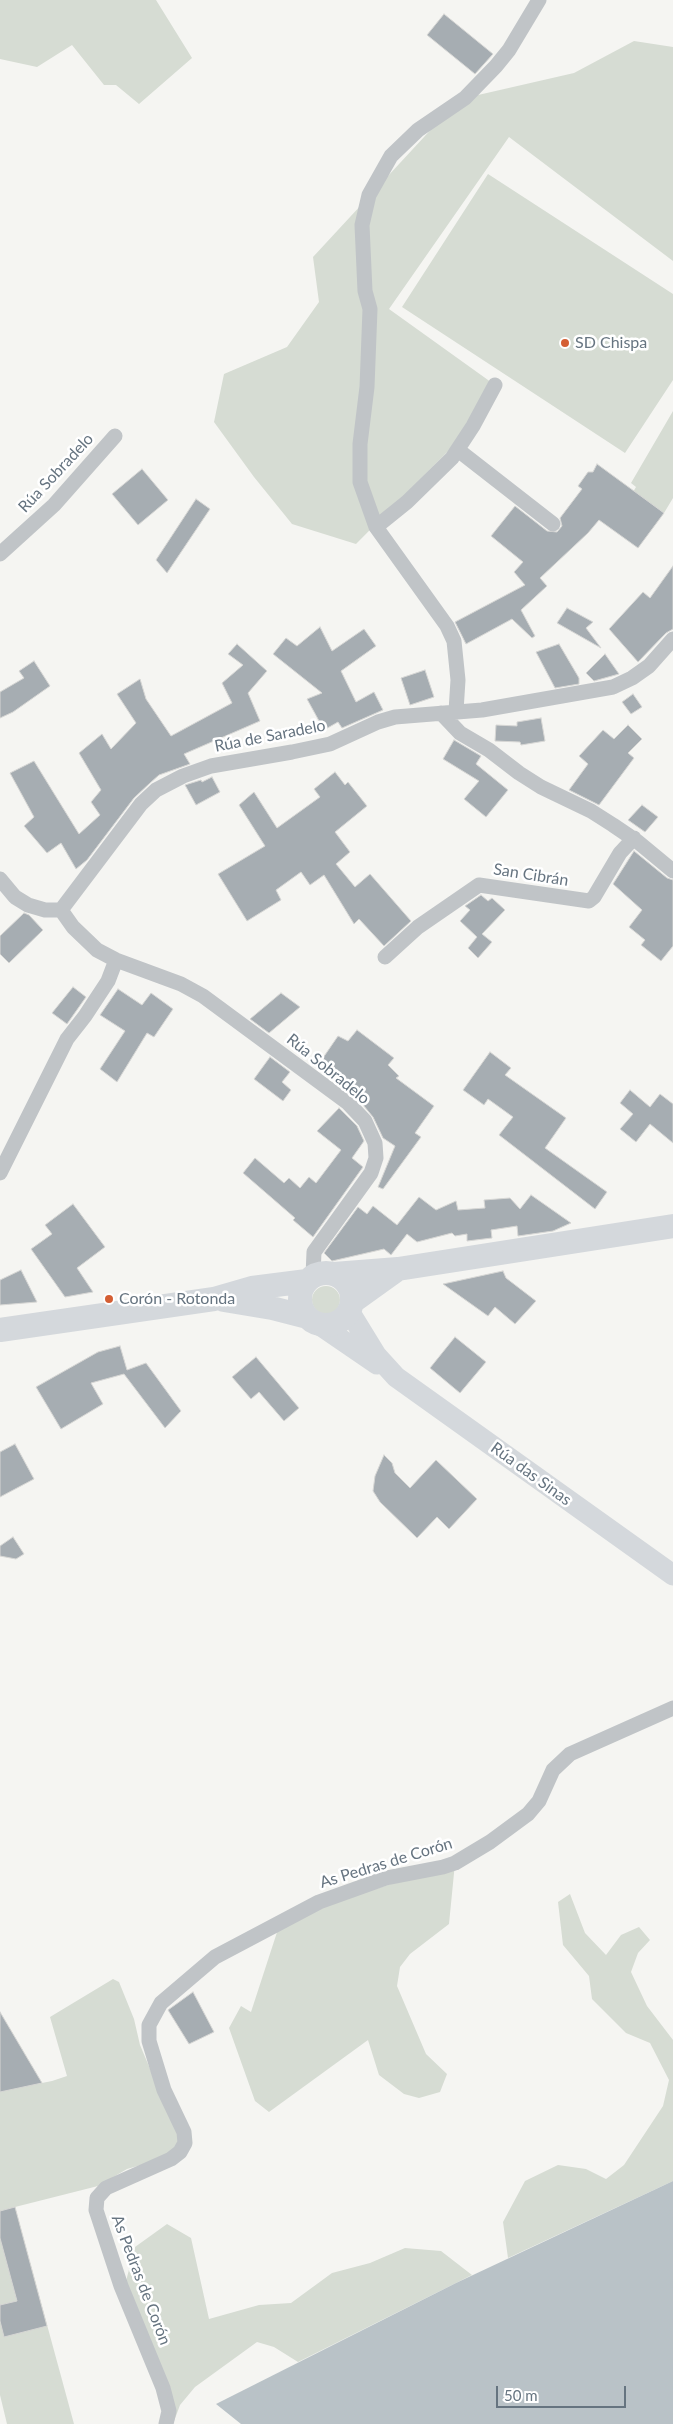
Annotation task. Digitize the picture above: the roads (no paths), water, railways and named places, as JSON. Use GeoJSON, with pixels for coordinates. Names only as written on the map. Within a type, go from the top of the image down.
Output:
{"type":"FeatureCollection","features":[{"type":"Feature","properties":{"kind":"main road"},"geometry":{"type":"LineString","coordinates":[[0,1330],[214,1299],[252,1288],[318,1277],[398,1269],[673,1226]]}},
{"type":"Feature","properties":{"kind":"main road"},"geometry":{"type":"LineString","coordinates":[[214,1299],[272,1308],[314,1321],[337,1321],[350,1306],[398,1269]]}},
{"type":"Feature","properties":{"kind":"main road"},"geometry":{"type":"LineString","coordinates":[[318,1277],[348,1285],[350,1306]]}},
{"type":"Feature","properties":{"kind":"main road"},"geometry":{"type":"LineString","coordinates":[[314,1321],[303,1311],[300,1295],[318,1277]]}},
{"type":"Feature","properties":{"kind":"street"},"geometry":{"type":"LineString","coordinates":[[539,0],[509,50],[496,66],[466,98],[418,130],[391,156],[372,188],[364,210],[362,225],[363,270],[365,291],[370,310],[370,333],[367,387],[360,444],[360,482],[376,527],[446,626],[454,641],[458,680],[449,712],[460,733],[489,750],[519,774],[541,788],[591,811],[634,838],[673,871]]}},
{"type":"Feature","properties":{"kind":"street"},"geometry":{"type":"LineString","coordinates":[[376,527],[407,502],[458,450],[495,385]]}},
{"type":"Feature","properties":{"kind":"street","name":"Rúa Sobradelo"},"geometry":{"type":"LineString","coordinates":[[0,554],[54,505],[115,436]]}},
{"type":"Feature","properties":{"kind":"street"},"geometry":{"type":"LineString","coordinates":[[458,450],[553,524]]}},
{"type":"Feature","properties":{"kind":"street","name":"Rúa de Saradelo"},"geometry":{"type":"LineString","coordinates":[[61,910],[141,804],[156,790],[211,766],[330,744],[378,722],[395,717],[482,710],[612,687],[632,678],[649,666],[673,639]]}},
{"type":"Feature","properties":{"kind":"street","name":"San Cibrán"},"geometry":{"type":"LineString","coordinates":[[385,956],[418,927],[480,885],[589,901],[594,897],[620,854],[634,838]]}},
{"type":"Feature","properties":{"kind":"street"},"geometry":{"type":"LineString","coordinates":[[0,879],[15,897],[28,905],[45,910],[61,910]]}},
{"type":"Feature","properties":{"kind":"street","name":"Rúa Sobradelo"},"geometry":{"type":"LineString","coordinates":[[61,910],[84,940],[116,960],[181,984],[202,996],[348,1103],[365,1121],[376,1142],[376,1158],[371,1173],[314,1252],[318,1277]]}},
{"type":"Feature","properties":{"kind":"street"},"geometry":{"type":"LineString","coordinates":[[0,1173],[67,1039],[103,988],[116,960]]}},
{"type":"Feature","properties":{"kind":"street","name":"Rúa das Sinas"},"geometry":{"type":"LineString","coordinates":[[350,1306],[367,1343],[390,1371]]}},
{"type":"Feature","properties":{"kind":"street","name":"Rúa das Sinas"},"geometry":{"type":"LineString","coordinates":[[314,1321],[347,1345],[390,1371],[673,1575]]}},
{"type":"Feature","properties":{"kind":"street","name":"As Pedras de Corón"},"geometry":{"type":"LineString","coordinates":[[166,2424],[169,2411],[163,2388],[121,2286],[96,2210],[97,2198],[106,2188],[171,2159],[180,2152],[185,2143],[184,2132],[164,2090],[149,2041],[149,2025],[161,2003],[216,1957],[319,1902],[386,1878],[455,1863],[490,1842],[528,1814],[539,1801],[553,1770],[570,1754],[673,1708]]}},
{"type":"Feature","properties":{"kind":"place","name":"SD Chispa"},"geometry":{"type":"Point","coordinates":[565,343]}},
{"type":"Feature","properties":{"kind":"place","name":"Corón - Rotonda"},"geometry":{"type":"Point","coordinates":[109,1299]}}]}
